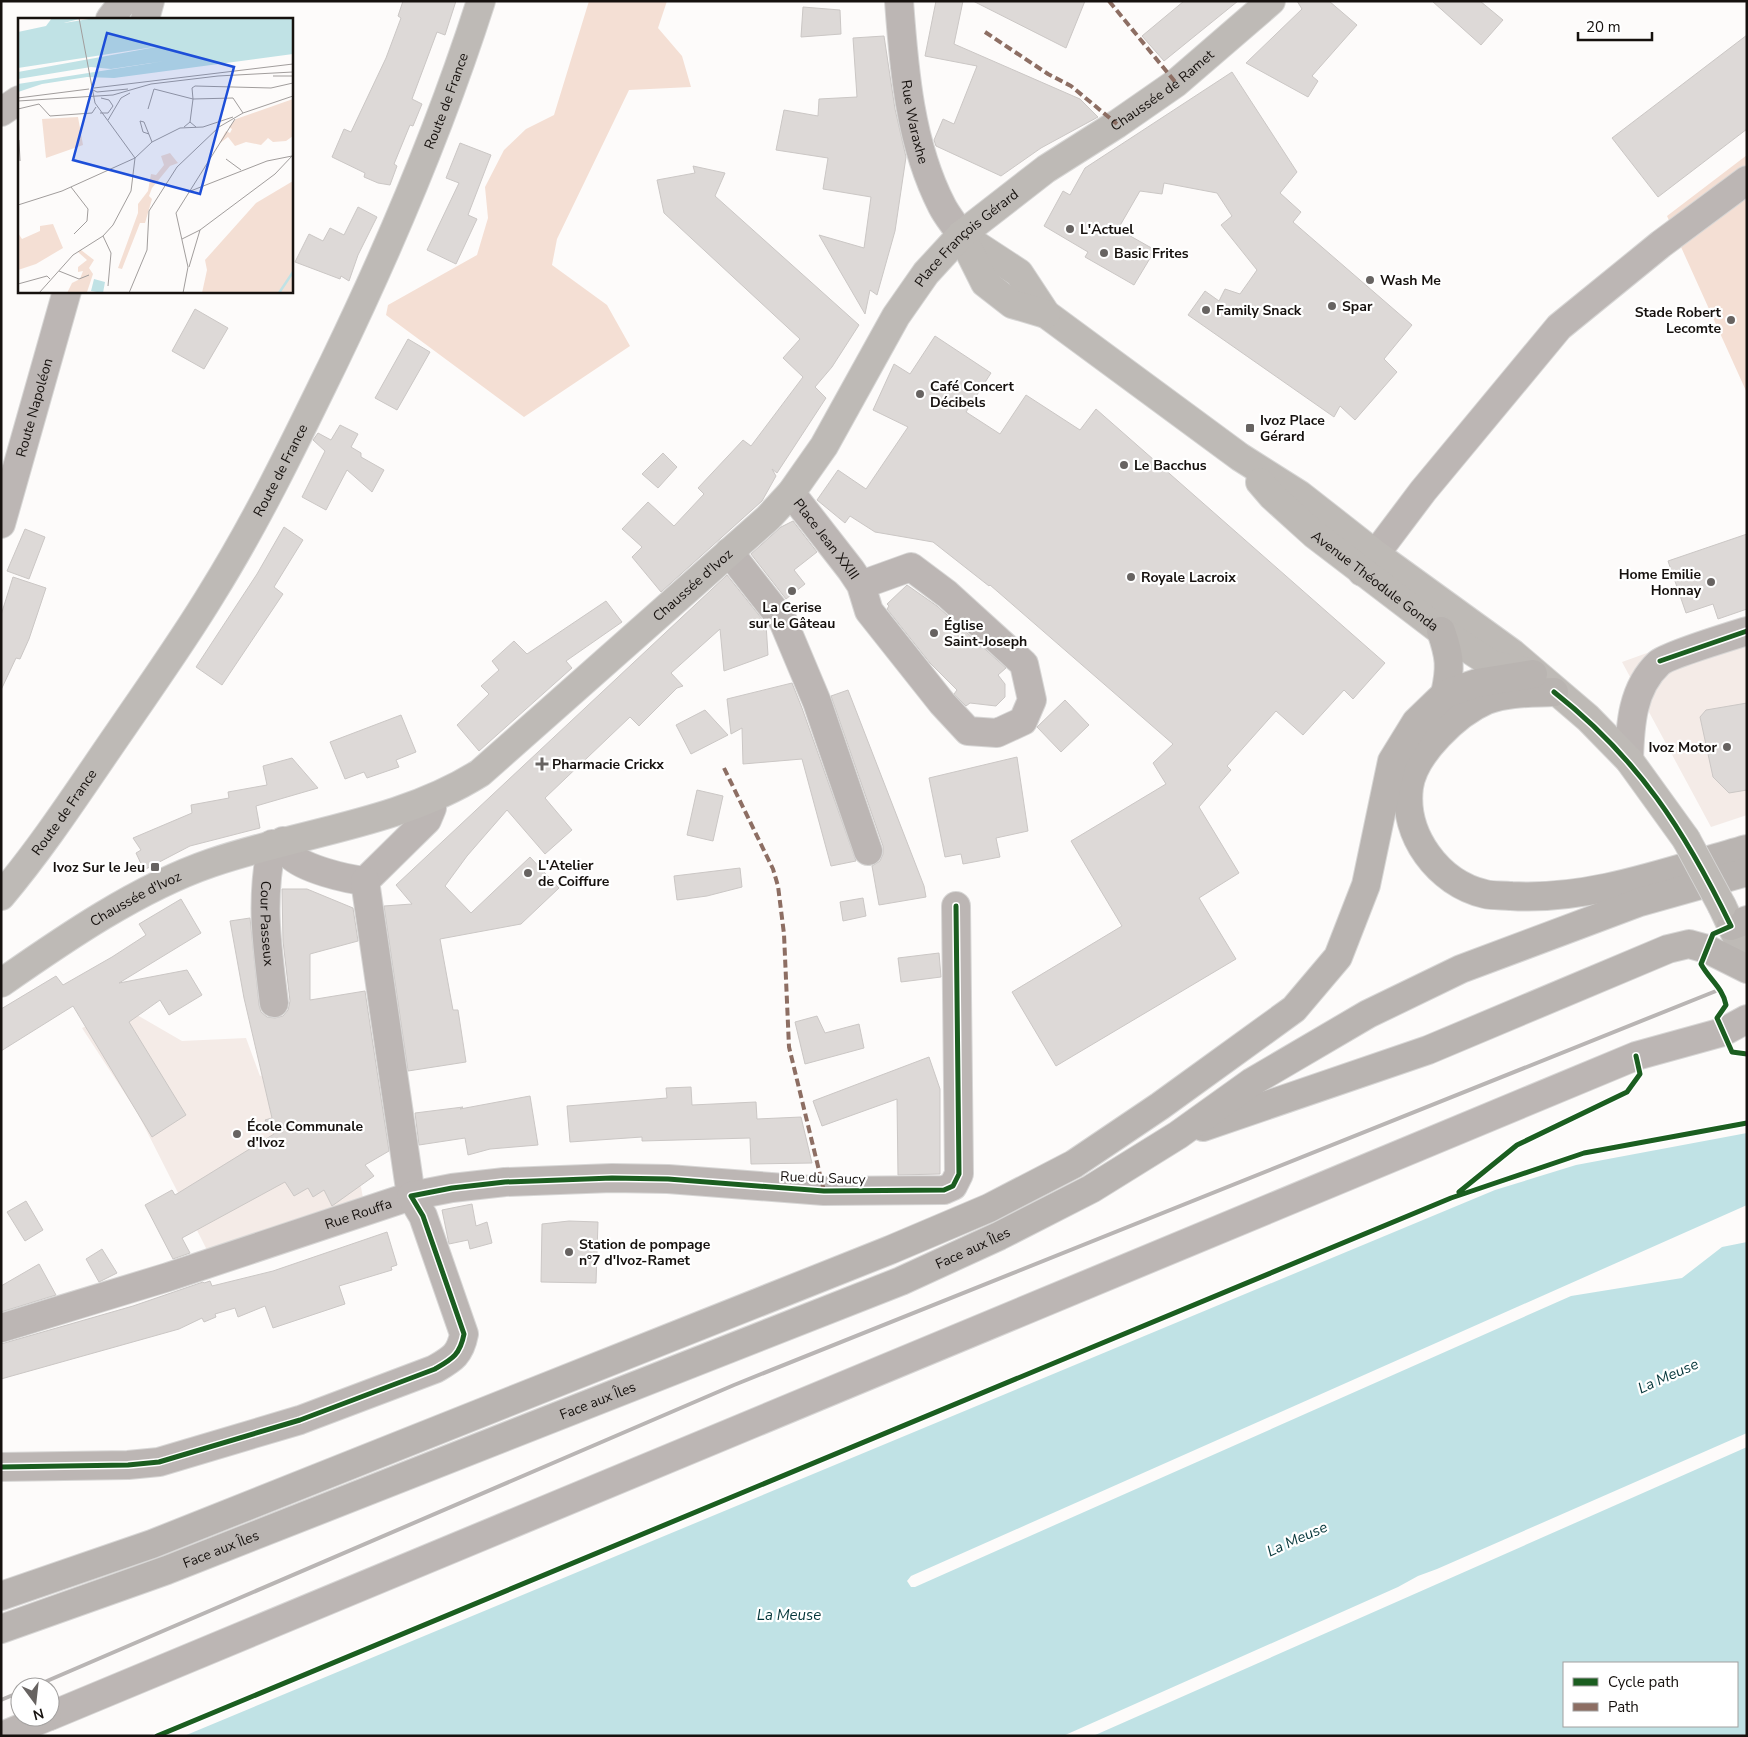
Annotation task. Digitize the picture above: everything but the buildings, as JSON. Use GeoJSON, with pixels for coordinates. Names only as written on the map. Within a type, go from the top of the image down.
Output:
{"type":"FeatureCollection","features":[{"type":"Feature","properties":{"kind":"highway"},"geometry":{"type":"LineString","coordinates":[[1441,632],[1449,654],[1451,670],[1445,694]]}},
{"type":"Feature","properties":{"kind":"highway"},"geometry":{"type":"LineString","coordinates":[[1,1596],[188,1529],[980,1212],[1074,1164],[1160,1106],[1294,1009],[1338,957],[1366,885],[1392,761],[1416,722],[1445,694],[1477,683],[1533,674]]}},
{"type":"Feature","properties":{"kind":"highway"},"geometry":{"type":"LineString","coordinates":[[1554,692],[1516,694],[1487,700],[1459,718],[1424,751],[1409,786],[1409,803],[1413,826],[1430,861],[1450,880],[1485,894],[1529,897],[1579,893],[1633,881],[1747,849]]}},
{"type":"Feature","properties":{"kind":"highway"},"geometry":{"type":"LineString","coordinates":[[1178,1135],[1252,1082],[1368,1014],[1461,969],[1640,902],[1747,872]]}},
{"type":"Feature","properties":{"kind":"highway"},"geometry":{"type":"LineString","coordinates":[[1160,1106],[1268,1051],[1394,981],[1480,942],[1590,900],[1633,881]]}},
{"type":"Feature","properties":{"kind":"highway"},"geometry":{"type":"LineString","coordinates":[[1178,1135],[1428,1050],[1668,948],[1689,944],[1707,949],[1747,969]]}},
{"type":"Feature","properties":{"kind":"highway","name":"Face aux Îles"},"geometry":{"type":"LineString","coordinates":[[1,1629],[177,1567],[901,1281],[1000,1236],[1083,1193],[1178,1135]]}},
{"type":"Feature","properties":{"kind":"main road","name":"Route de France"},"geometry":{"type":"LineString","coordinates":[[1,896],[52,830],[167,662],[212,594],[251,526],[313,406],[384,258],[440,121],[481,1]]}},
{"type":"Feature","properties":{"kind":"main road","name":"Chaussée de Ramet"},"geometry":{"type":"LineString","coordinates":[[1046,169],[1156,98],[1227,41],[1271,1]]}},
{"type":"Feature","properties":{"kind":"main road","name":"Place François Gérard"},"geometry":{"type":"LineString","coordinates":[[896,316],[926,273],[961,235],[1046,169]]}},
{"type":"Feature","properties":{"kind":"main road","name":"Avenue Théodule Gonda"},"geometry":{"type":"LineString","coordinates":[[961,235],[985,283],[1012,304],[1046,314],[1240,456],[1272,496],[1314,534],[1368,562],[1512,653],[1554,692],[1588,718],[1629,760],[1686,839],[1733,917],[1747,959]]}},
{"type":"Feature","properties":{"kind":"main road","name":"Chaussée d'Ivoz"},"geometry":{"type":"LineString","coordinates":[[1,983],[68,937],[180,875],[211,863],[277,843],[404,810],[429,801],[461,785],[496,761],[768,518],[791,493],[829,438],[896,316]]}},
{"type":"Feature","properties":{"kind":"main road","name":"Avenue Théodule Gonda"},"geometry":{"type":"LineString","coordinates":[[1368,562],[1441,632],[1493,665],[1533,674]]}},
{"type":"Feature","properties":{"kind":"street"},"geometry":{"type":"LineString","coordinates":[[111,18],[124,1]]}},
{"type":"Feature","properties":{"kind":"street"},"geometry":{"type":"LineString","coordinates":[[145,18],[150,1]]}},
{"type":"Feature","properties":{"kind":"street","name":"Rue Waraxhe"},"geometry":{"type":"LineString","coordinates":[[899,1],[908,88],[923,159],[942,206],[961,235]]}},
{"type":"Feature","properties":{"kind":"street"},"geometry":{"type":"LineString","coordinates":[[1,112],[18,101]]}},
{"type":"Feature","properties":{"kind":"street"},"geometry":{"type":"LineString","coordinates":[[1368,562],[1422,491],[1559,328],[1661,244],[1747,180]]}},
{"type":"Feature","properties":{"kind":"street","name":"Route Napoléon"},"geometry":{"type":"LineString","coordinates":[[1,524],[67,292]]}},
{"type":"Feature","properties":{"kind":"street","name":"Place Jean XXIII"},"geometry":{"type":"LineString","coordinates":[[791,493],[852,570],[861,586],[869,611],[942,704],[968,731],[998,733],[1023,721],[1032,700],[1024,664],[947,594],[911,567],[861,586]]}},
{"type":"Feature","properties":{"kind":"street"},"geometry":{"type":"LineString","coordinates":[[729,552],[783,621],[817,702],[868,851]]}},
{"type":"Feature","properties":{"kind":"street"},"geometry":{"type":"LineString","coordinates":[[1629,760],[1633,707],[1644,682],[1660,662],[1747,631]]}},
{"type":"Feature","properties":{"kind":"street"},"geometry":{"type":"LineString","coordinates":[[277,843],[297,860],[353,880],[365,881],[427,820],[432,808],[429,801]]}},
{"type":"Feature","properties":{"kind":"street","name":"Cour Passeux"},"geometry":{"type":"LineString","coordinates":[[274,1003],[264,916],[265,877],[277,843]]}},
{"type":"Feature","properties":{"kind":"street"},"geometry":{"type":"LineString","coordinates":[[1,1467],[128,1465],[159,1462],[300,1420],[417,1376],[450,1360],[462,1349],[464,1334],[423,1216],[411,1196],[365,881]]}},
{"type":"Feature","properties":{"kind":"street","name":"Rue du Saucy"},"geometry":{"type":"LineString","coordinates":[[411,1196],[452,1188],[549,1179],[668,1179],[824,1191],[944,1190],[954,1186],[959,1174],[956,906]]}},
{"type":"Feature","properties":{"kind":"street"},"geometry":{"type":"LineString","coordinates":[[60,1711],[1627,1060],[1723,1032],[1747,1019]]}},
{"type":"Feature","properties":{"kind":"street","name":"Rue Rouffa"},"geometry":{"type":"LineString","coordinates":[[1,1328],[168,1277],[411,1196]]}},
{"type":"Feature","properties":{"kind":"street"},"geometry":{"type":"LineString","coordinates":[[2,1736],[23,1727]]}},
{"type":"Feature","properties":{"kind":"shaded area"},"geometry":{"type":"Polygon","coordinates":[[[589,1],[667,1],[658,28],[682,56],[691,87],[629,90],[557,239],[552,265],[607,305],[630,346],[524,417],[386,315],[388,305],[477,255],[488,218],[485,187],[504,150],[526,129],[554,115],[589,1]]]}},
{"type":"Feature","properties":{"kind":"shaded area","name":"Stade Robert Lecomte"},"geometry":{"type":"Polygon","coordinates":[[[1747,155],[1747,393],[1667,216],[1747,155]]]}},
{"type":"Feature","properties":{"kind":"shaded area"},"geometry":{"type":"Polygon","coordinates":[[[1747,617],[1747,815],[1711,827],[1622,662],[1747,617]]]}},
{"type":"Feature","properties":{"kind":"shaded area","name":"École Communale d'Ivoz"},"geometry":{"type":"Polygon","coordinates":[[[125,1008],[182,1041],[246,1038],[260,1076],[287,1069],[361,1187],[363,1198],[208,1252],[137,1112],[82,1028],[125,1008]]]}},
{"type":"Feature","properties":{"kind":"water","name":"La Meuse"},"geometry":{"type":"Polygon","coordinates":[[[1747,1133],[1747,1205],[911,1576],[907,1581],[911,1587],[915,1587],[1571,1296],[1682,1278],[1722,1247],[1747,1242],[1747,1433],[1418,1576],[1398,1587],[1063,1736],[184,1736],[1495,1190],[1576,1165],[1747,1133]]]}},
{"type":"Feature","properties":{"kind":"water"},"geometry":{"type":"Polygon","coordinates":[[[1747,1447],[1747,1736],[1093,1736],[1747,1447]]]}},
{"type":"Feature","properties":{"kind":"railway"},"geometry":{"type":"LineString","coordinates":[[56,1677],[734,1385],[1716,991]]}},
{"type":"Feature","properties":{"kind":"railway"},"geometry":{"type":"LineString","coordinates":[[1,1700],[10,1696]]}},
{"type":"Feature","properties":{"kind":"marked path"},"geometry":{"type":"LineString","coordinates":[[1109,1],[1176,83]]}},
{"type":"Feature","properties":{"kind":"marked path"},"geometry":{"type":"LineString","coordinates":[[985,32],[1048,74],[1071,86],[1117,124]]}},
{"type":"Feature","properties":{"kind":"marked path"},"geometry":{"type":"LineString","coordinates":[[724,768],[773,869],[778,886],[784,934],[789,1047],[824,1191]]}},
{"type":"Feature","properties":{"kind":"cycle path"},"geometry":{"type":"LineString","coordinates":[[1660,661],[1747,631]]}},
{"type":"Feature","properties":{"kind":"cycle path"},"geometry":{"type":"LineString","coordinates":[[1554,692],[1584,717],[1635,770],[1677,828],[1714,891],[1731,926],[1713,934],[1701,964],[1724,999],[1726,1005],[1717,1018],[1732,1052],[1747,1054]]}},
{"type":"Feature","properties":{"kind":"cycle path"},"geometry":{"type":"LineString","coordinates":[[1,1467],[128,1465],[159,1462],[300,1420],[435,1369],[446,1362],[458,1352],[464,1334],[423,1216],[411,1196],[452,1188],[505,1182],[612,1178],[668,1179],[824,1191],[944,1190],[953,1186],[959,1174],[956,906]]}},
{"type":"Feature","properties":{"kind":"cycle path"},"geometry":{"type":"LineString","coordinates":[[1459,1192],[1517,1145],[1627,1092],[1640,1074],[1636,1056]]}},
{"type":"Feature","properties":{"kind":"cycle path"},"geometry":{"type":"LineString","coordinates":[[157,1736],[1451,1198],[1584,1153],[1747,1123]]}},
{"type":"Feature","properties":{"kind":"place","name":"L'Actuel"},"geometry":{"type":"Point","coordinates":[1070,229]}},
{"type":"Feature","properties":{"kind":"place","name":"Basic Frites"},"geometry":{"type":"Point","coordinates":[1104,253]}},
{"type":"Feature","properties":{"kind":"place","name":"Wash Me"},"geometry":{"type":"Point","coordinates":[1370,280]}},
{"type":"Feature","properties":{"kind":"place","name":"Spar"},"geometry":{"type":"Point","coordinates":[1332,306]}},
{"type":"Feature","properties":{"kind":"place","name":"Family Snack"},"geometry":{"type":"Point","coordinates":[1206,310]}},
{"type":"Feature","properties":{"kind":"place","name":"Stade Robert Lecomte"},"geometry":{"type":"Point","coordinates":[1731,320]}},
{"type":"Feature","properties":{"kind":"place","name":"Café Concert Décibels"},"geometry":{"type":"Point","coordinates":[920,394]}},
{"type":"Feature","properties":{"kind":"place","name":"Ivoz Place Gérard"},"geometry":{"type":"Point","coordinates":[1250,428]}},
{"type":"Feature","properties":{"kind":"place","name":"Le Bacchus"},"geometry":{"type":"Point","coordinates":[1124,465]}},
{"type":"Feature","properties":{"kind":"place","name":"Royale Lacroix"},"geometry":{"type":"Point","coordinates":[1131,577]}},
{"type":"Feature","properties":{"kind":"place","name":"Home Emilie Honnay"},"geometry":{"type":"Point","coordinates":[1711,582]}},
{"type":"Feature","properties":{"kind":"place","name":"La Cerise sur le Gâteau"},"geometry":{"type":"Point","coordinates":[792,591]}},
{"type":"Feature","properties":{"kind":"place","name":"Église Saint-Joseph"},"geometry":{"type":"Point","coordinates":[934,633]}},
{"type":"Feature","properties":{"kind":"place","name":"Ivoz Motor"},"geometry":{"type":"Point","coordinates":[1727,747]}},
{"type":"Feature","properties":{"kind":"place","name":"Pharmacie Crickx"},"geometry":{"type":"Point","coordinates":[542,764]}},
{"type":"Feature","properties":{"kind":"place","name":"Ivoz Sur le Jeu"},"geometry":{"type":"Point","coordinates":[155,867]}},
{"type":"Feature","properties":{"kind":"place","name":"L'Atelier de Coiffure"},"geometry":{"type":"Point","coordinates":[528,873]}},
{"type":"Feature","properties":{"kind":"place","name":"École Communale d'Ivoz"},"geometry":{"type":"Point","coordinates":[237,1134]}},
{"type":"Feature","properties":{"kind":"place","name":"Station de pompage n°7 d'Ivoz-Ramet"},"geometry":{"type":"Point","coordinates":[569,1252]}}]}
